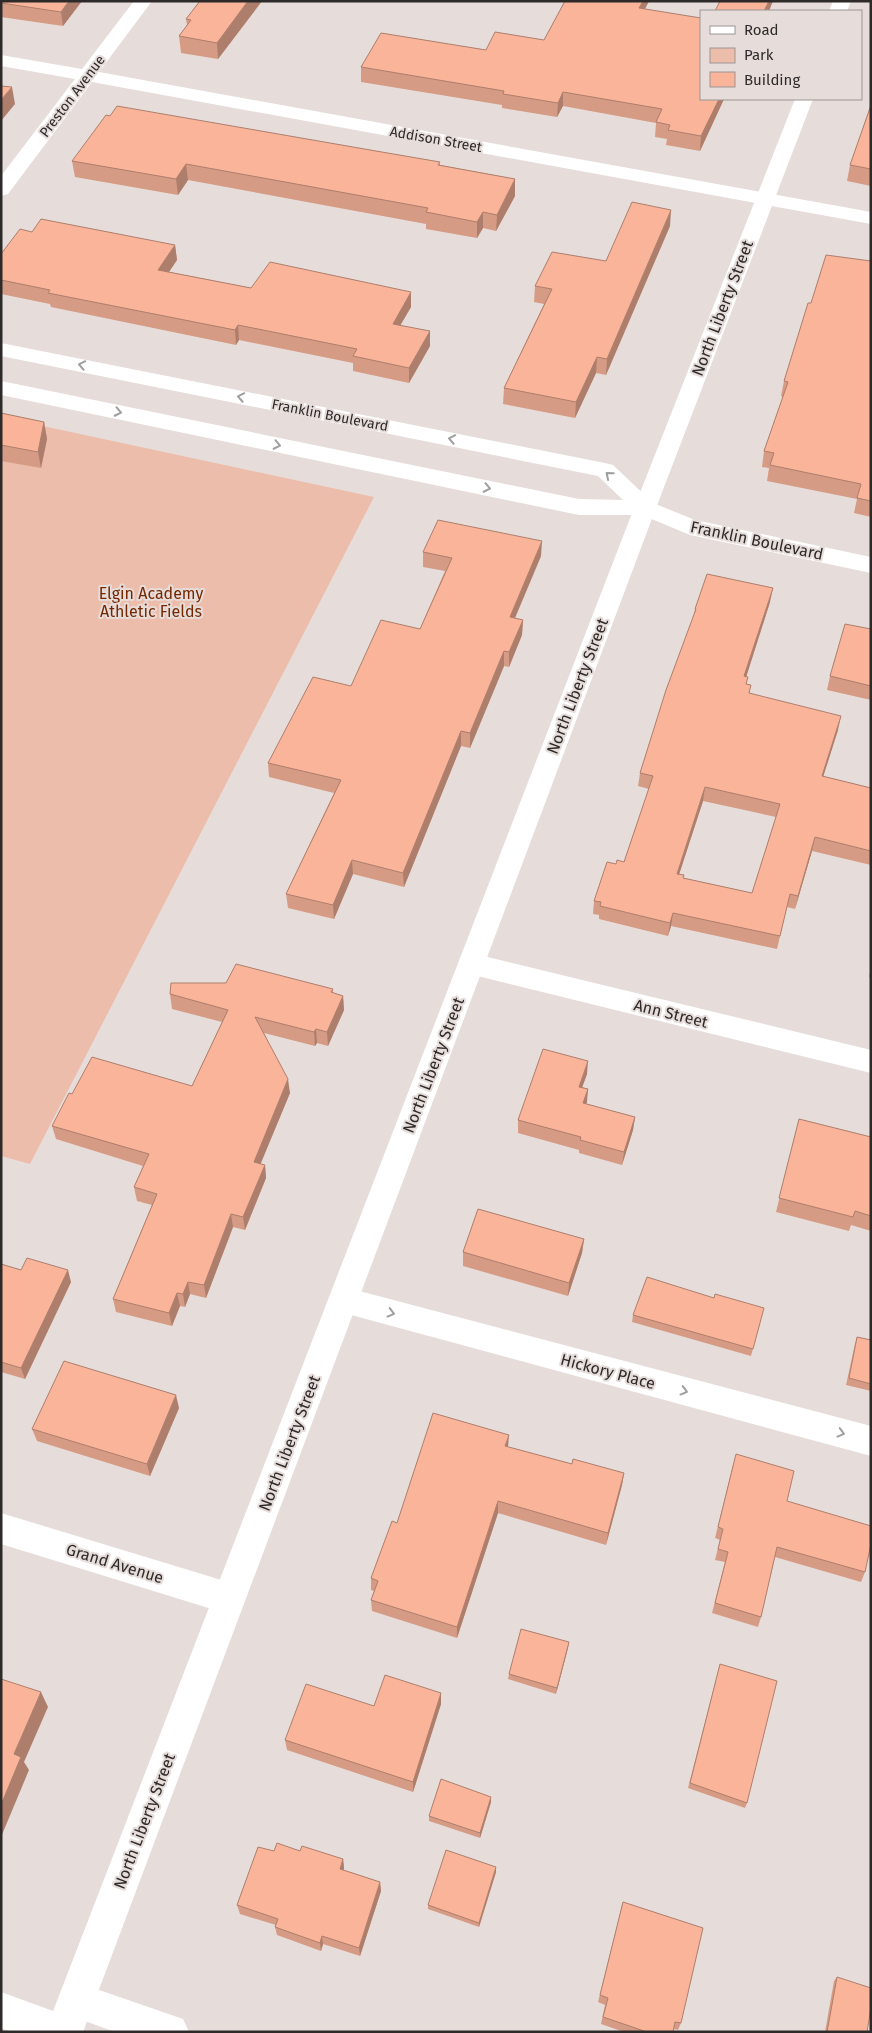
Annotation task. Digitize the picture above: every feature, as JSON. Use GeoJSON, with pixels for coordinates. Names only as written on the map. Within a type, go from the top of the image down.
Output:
{"type":"FeatureCollection","features":[{"type":"Feature","properties":{"kind":"street","name":"Preston Avenue"},"geometry":{"type":"LineString","coordinates":[[1,190],[143,1]]}},
{"type":"Feature","properties":{"kind":"street","name":"Addison Street"},"geometry":{"type":"LineString","coordinates":[[1,60],[871,218]]}},
{"type":"Feature","properties":{"kind":"street","name":"North Liberty Street"},"geometry":{"type":"LineString","coordinates":[[67,2021],[645,508],[804,100]]}},
{"type":"Feature","properties":{"kind":"street","name":"Franklin Boulevard"},"geometry":{"type":"LineString","coordinates":[[1,349],[605,470],[645,508],[690,527],[871,565]]}},
{"type":"Feature","properties":{"kind":"street","name":"Franklin Boulevard"},"geometry":{"type":"LineString","coordinates":[[1,388],[579,507],[645,508]]}},
{"type":"Feature","properties":{"kind":"street","name":"Ann Street"},"geometry":{"type":"LineString","coordinates":[[471,964],[871,1062]]}},
{"type":"Feature","properties":{"kind":"street","name":"Hickory Place"},"geometry":{"type":"LineString","coordinates":[[344,1300],[871,1441]]}},
{"type":"Feature","properties":{"kind":"street","name":"Grand Avenue"},"geometry":{"type":"LineString","coordinates":[[1,1528],[228,1598]]}},
{"type":"Feature","properties":{"kind":"street"},"geometry":{"type":"LineString","coordinates":[[67,2021],[170,2032]]}},
{"type":"Feature","properties":{"kind":"lane"},"geometry":{"type":"LineString","coordinates":[[1,2010],[67,2021]]}},
{"type":"Feature","properties":{"kind":"green space","name":"Elgin Academy Athletic Fields"},"geometry":{"type":"Polygon","coordinates":[[[1,417],[374,497],[30,1164],[1,1156],[1,417]]]}},
{"type":"Feature","properties":{"kind":"building"},"geometry":{"type":"Polygon","coordinates":[[[1,1],[69,1],[61,12],[1,3],[1,1]]]}},
{"type":"Feature","properties":{"kind":"building"},"geometry":{"type":"Polygon","coordinates":[[[200,1],[248,1],[217,43],[179,36],[191,20],[186,19],[200,1]]]}},
{"type":"Feature","properties":{"kind":"building"},"geometry":{"type":"Polygon","coordinates":[[[565,1],[643,1],[639,8],[700,18],[700,100],[719,100],[701,136],[668,130],[670,125],[656,122],[662,109],[563,92],[558,103],[503,94],[504,91],[361,67],[381,33],[486,50],[495,32],[544,40],[565,1]]]}},
{"type":"Feature","properties":{"kind":"building"},"geometry":{"type":"Polygon","coordinates":[[[720,1],[769,1],[764,10],[716,10],[720,1]]]}},
{"type":"Feature","properties":{"kind":"building"},"geometry":{"type":"Polygon","coordinates":[[[1,86],[12,87],[1,100],[1,86]]]}},
{"type":"Feature","properties":{"kind":"building"},"geometry":{"type":"Polygon","coordinates":[[[871,105],[871,169],[850,165],[871,105]]]}},
{"type":"Feature","properties":{"kind":"building"},"geometry":{"type":"Polygon","coordinates":[[[117,106],[440,162],[438,165],[515,179],[497,215],[483,212],[477,222],[426,212],[428,208],[186,164],[176,179],[72,161],[106,115],[110,116],[117,106]]]}},
{"type":"Feature","properties":{"kind":"building"},"geometry":{"type":"Polygon","coordinates":[[[632,202],[671,210],[607,359],[597,357],[576,402],[504,388],[552,289],[535,286],[552,252],[606,261],[632,202]]]}},
{"type":"Feature","properties":{"kind":"building"},"geometry":{"type":"Polygon","coordinates":[[[41,219],[175,245],[158,270],[251,288],[270,262],[411,292],[393,324],[430,331],[409,368],[353,356],[357,349],[238,325],[235,330],[48,293],[50,290],[1,280],[1,254],[20,229],[32,232],[41,219]]]}},
{"type":"Feature","properties":{"kind":"building"},"geometry":{"type":"Polygon","coordinates":[[[826,255],[871,261],[871,501],[857,498],[861,484],[770,465],[774,453],[764,451],[788,382],[784,381],[808,303],[811,303],[826,255]]]}},
{"type":"Feature","properties":{"kind":"building"},"geometry":{"type":"Polygon","coordinates":[[[1,413],[44,422],[38,452],[1,445],[1,413]]]}},
{"type":"Feature","properties":{"kind":"building"},"geometry":{"type":"Polygon","coordinates":[[[438,520],[542,541],[510,617],[523,620],[509,652],[504,651],[470,733],[461,731],[403,873],[352,860],[333,905],[286,894],[341,780],[268,763],[313,677],[351,686],[381,620],[420,629],[452,558],[423,552],[438,520]]]}},
{"type":"Feature","properties":{"kind":"building"},"geometry":{"type":"Polygon","coordinates":[[[707,574],[773,588],[744,676],[748,677],[746,684],[751,685],[749,693],[841,716],[822,776],[871,788],[871,851],[815,837],[798,896],[790,894],[780,936],[673,913],[670,923],[600,906],[601,902],[594,901],[607,862],[616,864],[617,860],[624,862],[653,776],[640,773],[666,690],[707,574]],[[705,787],[677,874],[684,875],[683,878],[752,893],[780,804],[705,787]]]}},
{"type":"Feature","properties":{"kind":"building"},"geometry":{"type":"Polygon","coordinates":[[[845,624],[871,629],[871,686],[830,676],[845,624]]]}},
{"type":"Feature","properties":{"kind":"building"},"geometry":{"type":"Polygon","coordinates":[[[236,964],[333,989],[331,992],[343,996],[327,1032],[316,1029],[314,1032],[255,1017],[288,1079],[254,1162],[265,1165],[243,1217],[231,1214],[204,1285],[188,1282],[183,1294],[177,1293],[169,1313],[113,1299],[157,1194],[134,1187],[149,1154],[52,1126],[69,1093],[72,1094],[92,1057],[192,1086],[228,1010],[170,994],[171,983],[226,983],[236,964]]]}},
{"type":"Feature","properties":{"kind":"building"},"geometry":{"type":"Polygon","coordinates":[[[543,1049],[588,1061],[579,1087],[588,1089],[583,1103],[635,1117],[624,1152],[580,1140],[581,1137],[518,1120],[543,1049]]]}},
{"type":"Feature","properties":{"kind":"building"},"geometry":{"type":"Polygon","coordinates":[[[799,1119],[871,1137],[871,1216],[855,1211],[853,1217],[779,1198],[799,1119]]]}},
{"type":"Feature","properties":{"kind":"building"},"geometry":{"type":"Polygon","coordinates":[[[478,1209],[584,1239],[569,1283],[463,1252],[478,1209]]]}},
{"type":"Feature","properties":{"kind":"building"},"geometry":{"type":"Polygon","coordinates":[[[27,1258],[68,1270],[21,1368],[1,1362],[1,1264],[21,1270],[27,1258]]]}},
{"type":"Feature","properties":{"kind":"building"},"geometry":{"type":"Polygon","coordinates":[[[647,1277],[714,1298],[715,1294],[764,1308],[753,1349],[633,1315],[647,1277]]]}},
{"type":"Feature","properties":{"kind":"building"},"geometry":{"type":"Polygon","coordinates":[[[857,1337],[871,1340],[871,1384],[849,1378],[857,1337]]]}},
{"type":"Feature","properties":{"kind":"building"},"geometry":{"type":"Polygon","coordinates":[[[64,1361],[176,1395],[147,1464],[32,1429],[64,1361]]]}},
{"type":"Feature","properties":{"kind":"building"},"geometry":{"type":"Polygon","coordinates":[[[433,1413],[509,1435],[505,1446],[572,1464],[573,1459],[624,1473],[608,1533],[498,1501],[457,1627],[371,1600],[378,1581],[371,1578],[392,1521],[397,1523],[433,1413]]]}},
{"type":"Feature","properties":{"kind":"building"},"geometry":{"type":"Polygon","coordinates":[[[736,1454],[794,1471],[787,1501],[871,1526],[871,1544],[865,1572],[777,1547],[761,1617],[715,1603],[728,1552],[718,1549],[723,1529],[718,1527],[736,1454]]]}},
{"type":"Feature","properties":{"kind":"building"},"geometry":{"type":"Polygon","coordinates":[[[521,1629],[569,1642],[557,1688],[509,1674],[521,1629]]]}},
{"type":"Feature","properties":{"kind":"building"},"geometry":{"type":"Polygon","coordinates":[[[720,1664],[777,1681],[747,1803],[690,1783],[720,1664]]]}},
{"type":"Feature","properties":{"kind":"building"},"geometry":{"type":"Polygon","coordinates":[[[385,1675],[441,1693],[413,1782],[285,1740],[306,1684],[374,1706],[385,1675]]]}},
{"type":"Feature","properties":{"kind":"building"},"geometry":{"type":"Polygon","coordinates":[[[1,1679],[41,1692],[14,1754],[21,1757],[1,1805],[1,1679]]]}},
{"type":"Feature","properties":{"kind":"building"},"geometry":{"type":"Polygon","coordinates":[[[441,1779],[491,1797],[480,1833],[429,1816],[441,1779]]]}},
{"type":"Feature","properties":{"kind":"building"},"geometry":{"type":"Polygon","coordinates":[[[277,1843],[300,1851],[302,1846],[343,1859],[340,1869],[380,1882],[359,1948],[322,1936],[320,1943],[275,1927],[278,1919],[237,1905],[258,1847],[274,1851],[277,1843]]]}},
{"type":"Feature","properties":{"kind":"building"},"geometry":{"type":"Polygon","coordinates":[[[446,1850],[496,1867],[479,1923],[428,1905],[446,1850]]]}},
{"type":"Feature","properties":{"kind":"building"},"geometry":{"type":"Polygon","coordinates":[[[623,1902],[703,1928],[681,2023],[675,2022],[673,2032],[647,2032],[603,2017],[608,1998],[600,1995],[623,1902]]]}},
{"type":"Feature","properties":{"kind":"building"},"geometry":{"type":"Polygon","coordinates":[[[837,1977],[871,1988],[871,2008],[867,2032],[827,2032],[837,1977]]]}}]}
